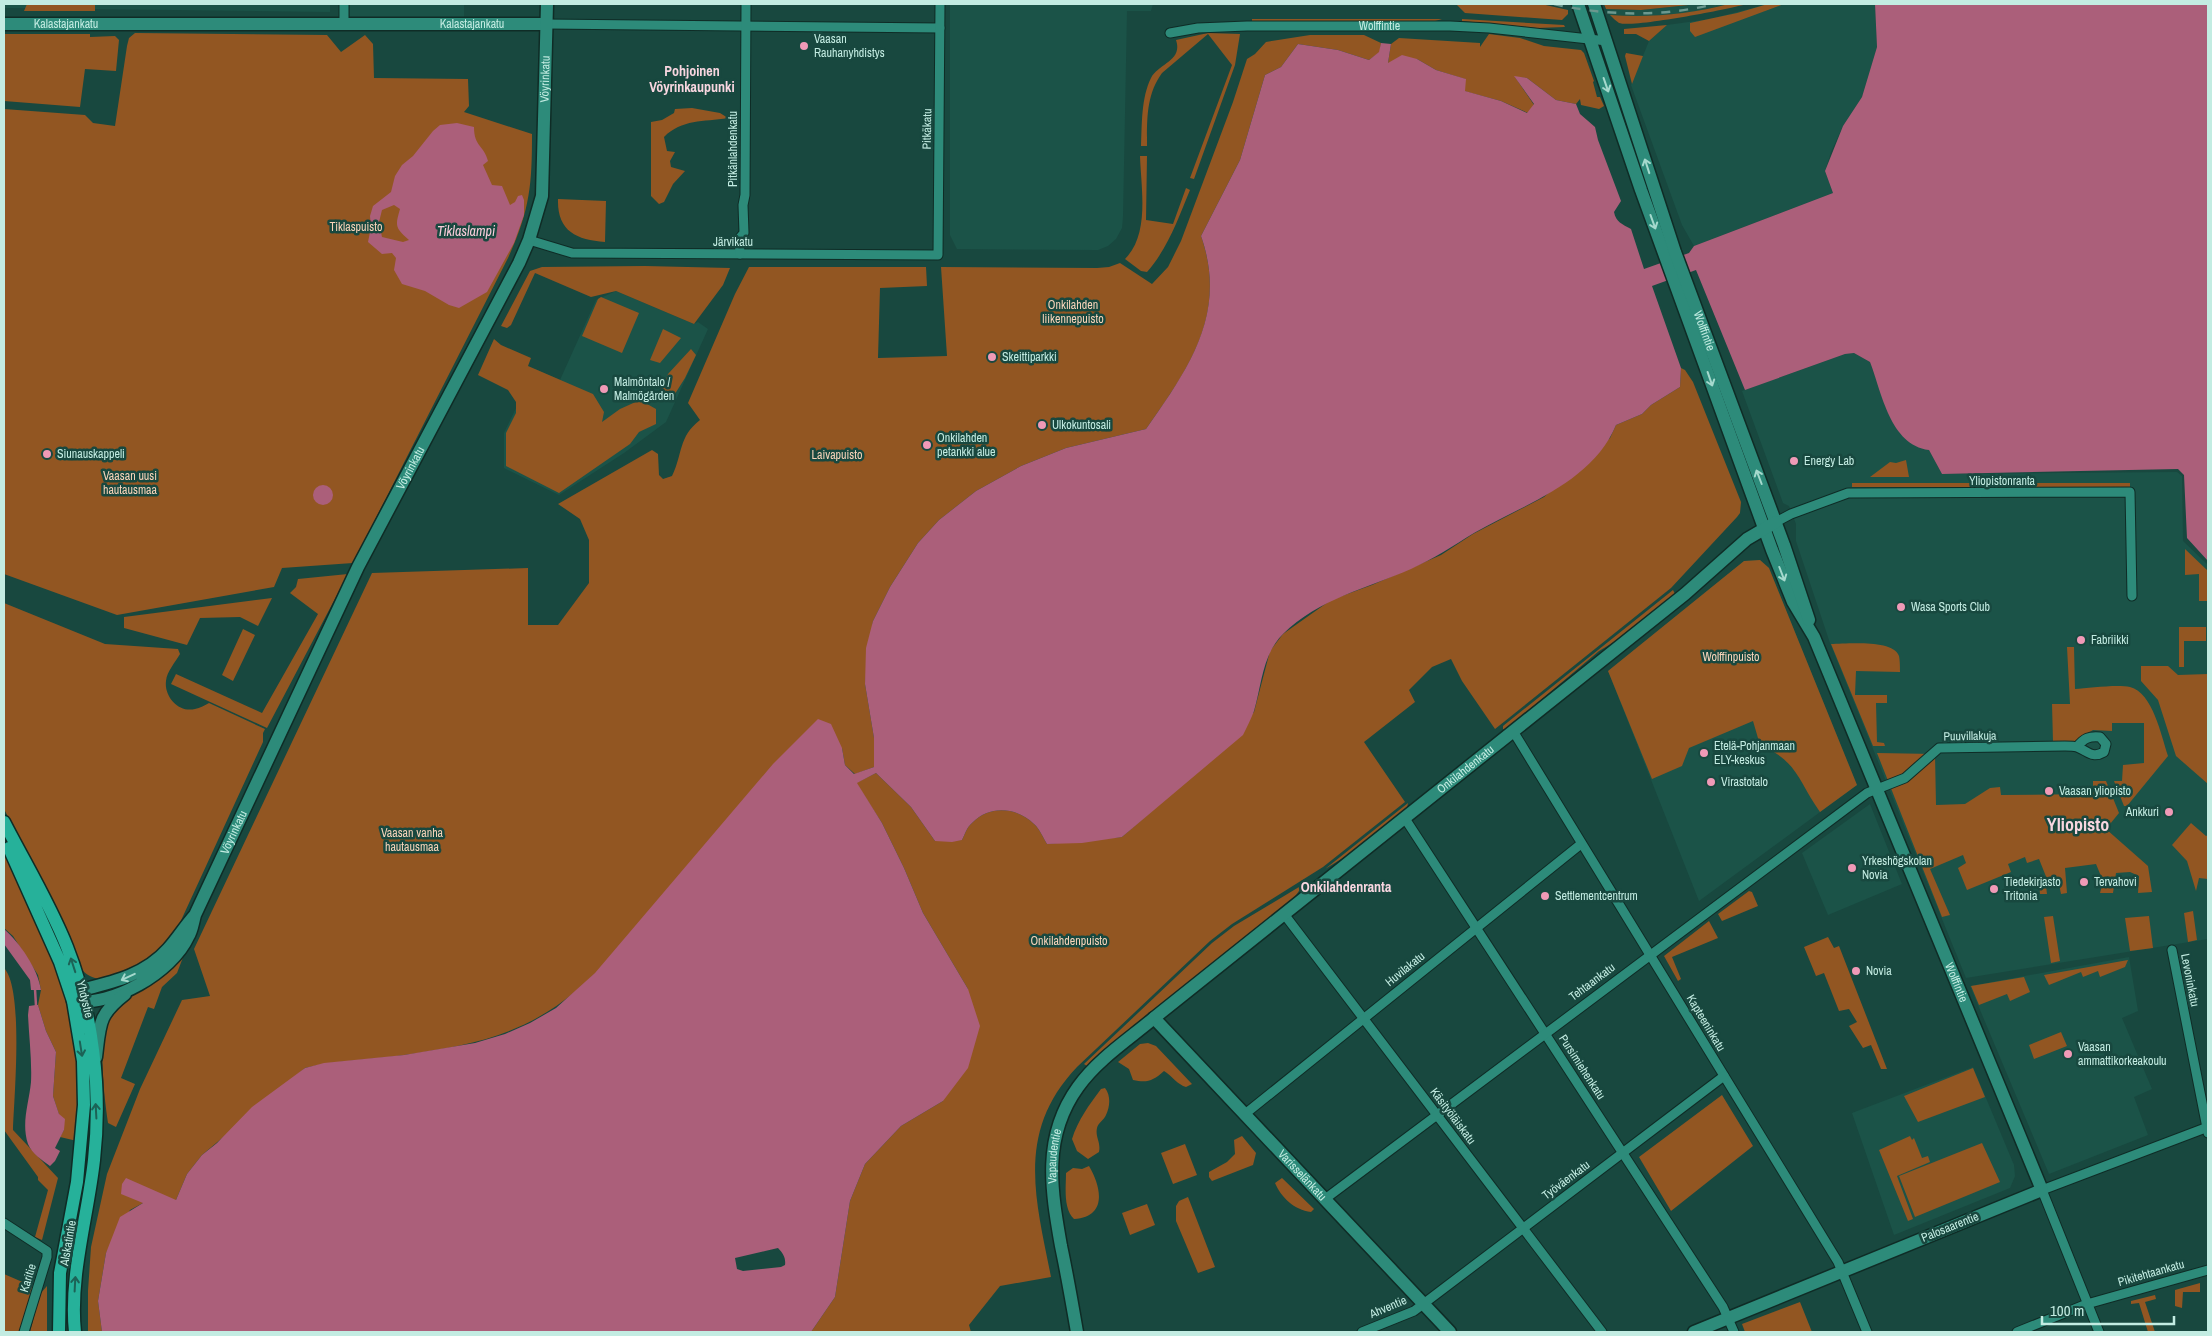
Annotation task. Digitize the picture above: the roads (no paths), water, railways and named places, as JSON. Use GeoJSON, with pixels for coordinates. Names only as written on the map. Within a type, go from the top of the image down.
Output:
{"type":"FeatureCollection","features":[{"type":"Feature","properties":{"kind":"main road","name":"Vöyrinkatu"},"geometry":{"type":"LineString","coordinates":[[79,997],[130,990],[148,979],[172,959],[188,937],[195,915],[358,567],[474,350],[529,240],[542,196],[546,4]]}},
{"type":"Feature","properties":{"kind":"main road"},"geometry":{"type":"LineString","coordinates":[[1578,4],[1590,39]]}},
{"type":"Feature","properties":{"kind":"main road"},"geometry":{"type":"LineString","coordinates":[[1594,4],[1606,40]]}},
{"type":"Feature","properties":{"kind":"main road","name":"Kalastajankatu"},"geometry":{"type":"LineString","coordinates":[[4,24],[546,24]]}},
{"type":"Feature","properties":{"kind":"main road","name":"Wolffintie"},"geometry":{"type":"LineString","coordinates":[[1590,39],[1670,254],[1776,522],[1806,607],[1812,634]]}},
{"type":"Feature","properties":{"kind":"main road","name":"Wolffintie"},"geometry":{"type":"LineString","coordinates":[[1606,40],[1670,254]]}},
{"type":"Feature","properties":{"kind":"main road","name":"Wolffintie"},"geometry":{"type":"LineString","coordinates":[[1681,282],[1764,529],[1793,602],[1812,634],[2042,1190]]}},
{"type":"Feature","properties":{"kind":"main road","name":"Onkilahdenkatu"},"geometry":{"type":"LineString","coordinates":[[1154,1018],[1685,594],[1747,539],[1776,522]]}},
{"type":"Feature","properties":{"kind":"main road","name":"Yhdystie"},"geometry":{"type":"LineString","coordinates":[[4,822],[67,947],[94,1064],[97,1122],[94,1158]]}},
{"type":"Feature","properties":{"kind":"main road","name":"Yhdystie"},"geometry":{"type":"LineString","coordinates":[[4,834],[18,871],[60,962],[79,997],[84,1105],[77,1182]]}},
{"type":"Feature","properties":{"kind":"main road","name":"Vöyrinkatu"},"geometry":{"type":"LineString","coordinates":[[79,997],[127,978],[143,969],[168,949],[195,915]]}},
{"type":"Feature","properties":{"kind":"main road"},"geometry":{"type":"LineString","coordinates":[[94,1064],[104,1013],[110,1005],[130,990]]}},
{"type":"Feature","properties":{"kind":"main road","name":"Varisselänkatu"},"geometry":{"type":"LineString","coordinates":[[1154,1018],[1450,1332]]}},
{"type":"Feature","properties":{"kind":"main road","name":"Vapaudentie"},"geometry":{"type":"LineString","coordinates":[[1077,1332],[1052,1196],[1051,1170],[1059,1124],[1077,1088],[1087,1076],[1154,1018]]}},
{"type":"Feature","properties":{"kind":"main road","name":"Alskatintie"},"geometry":{"type":"LineString","coordinates":[[75,1332],[76,1271],[94,1158]]}},
{"type":"Feature","properties":{"kind":"main road","name":"Alskatintie"},"geometry":{"type":"LineString","coordinates":[[59,1332],[60,1273],[77,1182]]}},
{"type":"Feature","properties":{"kind":"main road","name":"Palosaarentie"},"geometry":{"type":"LineString","coordinates":[[1694,1332],[2042,1190]]}},
{"type":"Feature","properties":{"kind":"street"},"geometry":{"type":"LineString","coordinates":[[344,4],[344,25]]}},
{"type":"Feature","properties":{"kind":"street","name":"Pitkänlahdenkatu"},"geometry":{"type":"LineString","coordinates":[[740,254],[739,238],[744,233],[743,205],[745,195],[746,4]]}},
{"type":"Feature","properties":{"kind":"street","name":"Pitkäkatu"},"geometry":{"type":"LineString","coordinates":[[938,255],[940,4]]}},
{"type":"Feature","properties":{"kind":"street","name":"Kalastajankatu"},"geometry":{"type":"LineString","coordinates":[[546,24],[940,28]]}},
{"type":"Feature","properties":{"kind":"street","name":"Wolffintie"},"geometry":{"type":"LineString","coordinates":[[1170,33],[1198,28],[1239,26],[1389,25],[1489,28],[1606,40]]}},
{"type":"Feature","properties":{"kind":"street","name":"Järvikatu"},"geometry":{"type":"LineString","coordinates":[[529,240],[572,253],[938,255]]}},
{"type":"Feature","properties":{"kind":"street","name":"Yliopistonranta"},"geometry":{"type":"LineString","coordinates":[[1776,522],[1791,514],[1848,493],[2130,492],[2132,596]]}},
{"type":"Feature","properties":{"kind":"street","name":"Kapteeninkatu"},"geometry":{"type":"LineString","coordinates":[[1512,731],[1834,1256],[1867,1332]]}},
{"type":"Feature","properties":{"kind":"street","name":"Puuvillakuja"},"geometry":{"type":"LineString","coordinates":[[1877,788],[1905,778],[1939,748],[2077,747]]}},
{"type":"Feature","properties":{"kind":"street","name":"Tehtaankatu"},"geometry":{"type":"LineString","coordinates":[[1325,1199],[1650,955],[1877,788]]}},
{"type":"Feature","properties":{"kind":"street","name":"Pursimiehenkatu"},"geometry":{"type":"LineString","coordinates":[[1404,817],[1723,1306],[1734,1332]]}},
{"type":"Feature","properties":{"kind":"street","name":"Huvilakatu"},"geometry":{"type":"LineString","coordinates":[[1245,1114],[1581,844]]}},
{"type":"Feature","properties":{"kind":"street","name":"Käsityöläiskatu"},"geometry":{"type":"LineString","coordinates":[[1284,914],[1602,1332]]}},
{"type":"Feature","properties":{"kind":"street","name":"Levoninkatu"},"geometry":{"type":"LineString","coordinates":[[2172,950],[2208,1130]]}},
{"type":"Feature","properties":{"kind":"street","name":"Työväenkatu"},"geometry":{"type":"LineString","coordinates":[[1423,1303],[1724,1076]]}},
{"type":"Feature","properties":{"kind":"street","name":"Palosaarentie"},"geometry":{"type":"LineString","coordinates":[[2042,1190],[2208,1130]]}},
{"type":"Feature","properties":{"kind":"street","name":"Wolffintie"},"geometry":{"type":"LineString","coordinates":[[2042,1190],[2099,1332]]}},
{"type":"Feature","properties":{"kind":"street","name":"Karitie"},"geometry":{"type":"LineString","coordinates":[[4,1223],[47,1251],[47,1258],[24,1332]]}},
{"type":"Feature","properties":{"kind":"street","name":"Pikitehtaankatu"},"geometry":{"type":"LineString","coordinates":[[2017,1332],[2088,1304],[2208,1270]]}},
{"type":"Feature","properties":{"kind":"street","name":"Ahventie"},"geometry":{"type":"LineString","coordinates":[[1362,1332],[1414,1311],[1423,1303]]}},
{"type":"Feature","properties":{"kind":"water"},"geometry":{"type":"Polygon","coordinates":[[[1875,4],[2208,4],[2208,561],[2187,538],[2184,475],[2178,469],[1942,474],[1929,450],[1916,446],[1896,428],[1889,416],[1870,362],[1854,353],[1845,354],[1745,390],[1696,270],[1652,286],[1681,368],[1680,387],[1651,405],[1642,414],[1616,425],[1605,445],[1591,462],[1555,490],[1419,565],[1328,603],[1297,622],[1283,634],[1271,651],[1264,670],[1254,711],[1243,735],[1122,837],[1082,843],[1047,844],[1038,828],[1027,818],[1011,811],[1003,810],[987,813],[979,817],[969,826],[962,840],[952,842],[935,841],[911,807],[876,773],[857,783],[882,823],[923,913],[968,989],[980,1026],[968,1068],[943,1101],[901,1126],[865,1164],[850,1201],[835,1297],[811,1332],[102,1332],[98,1301],[106,1253],[120,1217],[143,1203],[121,1194],[122,1184],[126,1178],[176,1200],[187,1174],[202,1155],[217,1143],[252,1107],[305,1068],[324,1063],[404,1055],[475,1043],[505,1034],[530,1023],[556,1008],[595,973],[773,764],[818,719],[831,724],[842,748],[845,765],[854,774],[874,767],[874,738],[865,684],[866,648],[873,621],[890,587],[918,543],[939,520],[976,491],[1021,466],[1066,448],[1146,429],[1177,384],[1200,338],[1207,315],[1210,290],[1208,264],[1201,236],[1240,160],[1265,75],[1281,67],[1298,44],[1338,50],[1369,60],[1379,52],[1381,43],[1391,44],[1388,63],[1402,55],[1417,59],[1436,70],[1466,79],[1465,91],[1501,101],[1527,113],[1534,104],[1514,76],[1527,78],[1556,100],[1576,104],[1580,114],[1595,127],[1621,201],[1614,212],[1616,218],[1631,229],[1644,269],[1689,253],[1694,246],[1833,193],[1825,171],[1843,126],[1862,97],[1877,47],[1875,4]],[[778,1248],[735,1258],[737,1269],[743,1271],[785,1265],[784,1256],[778,1248]]]}},
{"type":"Feature","properties":{"kind":"water","name":"Tiklaslampi"},"geometry":{"type":"Polygon","coordinates":[[[457,123],[474,127],[477,142],[488,161],[483,165],[492,185],[502,186],[510,205],[515,202],[518,196],[522,195],[524,200],[524,215],[514,243],[487,292],[459,308],[449,305],[425,291],[402,284],[394,270],[396,258],[392,253],[382,254],[368,242],[371,227],[370,216],[373,206],[391,192],[395,176],[402,165],[413,156],[440,125],[457,123]],[[394,205],[382,210],[379,222],[382,237],[403,242],[409,240],[397,226],[400,209],[394,205]]]}},
{"type":"Feature","properties":{"kind":"water"},"geometry":{"type":"Polygon","coordinates":[[[323,485],[330,488],[333,495],[330,502],[323,505],[316,502],[313,495],[316,488],[323,485]]]}},
{"type":"Feature","properties":{"kind":"water"},"geometry":{"type":"Polygon","coordinates":[[[4,929],[16,941],[32,965],[41,990],[31,990],[30,980],[4,944],[4,929]]]}},
{"type":"Feature","properties":{"kind":"water"},"geometry":{"type":"Polygon","coordinates":[[[38,1005],[46,1031],[56,1052],[53,1096],[59,1114],[65,1119],[64,1130],[55,1148],[60,1151],[50,1166],[30,1148],[25,1128],[31,1082],[28,1015],[29,1006],[38,1005]]]}},
{"type":"Feature","properties":{"kind":"waterway"},"geometry":{"type":"LineString","coordinates":[[35,989],[36,1006]]}},
{"type":"Feature","properties":{"kind":"railway"},"geometry":{"type":"LineString","coordinates":[[1554,4],[1614,13],[1654,13],[1715,4]]}},
{"type":"Feature","properties":{"kind":"place","name":"Vaasan Rauhanyhdistys"},"geometry":{"type":"Point","coordinates":[804,46]}},
{"type":"Feature","properties":{"kind":"place","name":"Skeittiparkki"},"geometry":{"type":"Point","coordinates":[992,357]}},
{"type":"Feature","properties":{"kind":"place","name":"Malmöntalo / Malmögården"},"geometry":{"type":"Point","coordinates":[604,389]}},
{"type":"Feature","properties":{"kind":"place","name":"Ulkokuntosali"},"geometry":{"type":"Point","coordinates":[1042,425]}},
{"type":"Feature","properties":{"kind":"place","name":"Onkilahden petankki alue"},"geometry":{"type":"Point","coordinates":[927,445]}},
{"type":"Feature","properties":{"kind":"place","name":"Siunauskappeli"},"geometry":{"type":"Point","coordinates":[47,454]}},
{"type":"Feature","properties":{"kind":"place","name":"Energy Lab"},"geometry":{"type":"Point","coordinates":[1794,461]}},
{"type":"Feature","properties":{"kind":"place","name":"Wasa Sports Club"},"geometry":{"type":"Point","coordinates":[1901,607]}},
{"type":"Feature","properties":{"kind":"place","name":"Fabriikki"},"geometry":{"type":"Point","coordinates":[2081,640]}},
{"type":"Feature","properties":{"kind":"place","name":"Etelä-Pohjanmaan ELY-keskus"},"geometry":{"type":"Point","coordinates":[1704,753]}},
{"type":"Feature","properties":{"kind":"place","name":"Virastotalo"},"geometry":{"type":"Point","coordinates":[1711,782]}},
{"type":"Feature","properties":{"kind":"place","name":"Vaasan yliopisto"},"geometry":{"type":"Point","coordinates":[2049,791]}},
{"type":"Feature","properties":{"kind":"place","name":"Ankkuri"},"geometry":{"type":"Point","coordinates":[2169,812]}},
{"type":"Feature","properties":{"kind":"place","name":"Yrkeshögskolan Novia"},"geometry":{"type":"Point","coordinates":[1852,868]}},
{"type":"Feature","properties":{"kind":"place","name":"Tervahovi"},"geometry":{"type":"Point","coordinates":[2084,882]}},
{"type":"Feature","properties":{"kind":"place","name":"Tiedekirjasto Tritonia"},"geometry":{"type":"Point","coordinates":[1994,889]}},
{"type":"Feature","properties":{"kind":"place","name":"Settlementcentrum"},"geometry":{"type":"Point","coordinates":[1545,896]}},
{"type":"Feature","properties":{"kind":"place","name":"Novia"},"geometry":{"type":"Point","coordinates":[1856,971]}},
{"type":"Feature","properties":{"kind":"place","name":"Vaasan ammattikorkeakoulu"},"geometry":{"type":"Point","coordinates":[2068,1054]}},
{"type":"Feature","properties":{"kind":"district","name":"Pohjoinen Vöyrinkaupunki"},"geometry":{"type":"Point","coordinates":[692,79]}},
{"type":"Feature","properties":{"kind":"district","name":"Yliopisto"},"geometry":{"type":"Point","coordinates":[2078,824]}},
{"type":"Feature","properties":{"kind":"district","name":"Onkilahdenranta"},"geometry":{"type":"Point","coordinates":[1346,887]}},
{"type":"Feature","properties":{"kind":"park label","name":"Tiklaspuisto"},"geometry":{"type":"Point","coordinates":[356,227]}},
{"type":"Feature","properties":{"kind":"park label","name":"Onkilahden liikennepuisto"},"geometry":{"type":"Point","coordinates":[1073,312]}},
{"type":"Feature","properties":{"kind":"park label","name":"Laivapuisto"},"geometry":{"type":"Point","coordinates":[837,455]}},
{"type":"Feature","properties":{"kind":"park label","name":"Vaasan uusi hautausmaa"},"geometry":{"type":"Point","coordinates":[130,483]}},
{"type":"Feature","properties":{"kind":"park label","name":"Wolffinpuisto"},"geometry":{"type":"Point","coordinates":[1731,657]}},
{"type":"Feature","properties":{"kind":"park label","name":"Vaasan vanha hautausmaa"},"geometry":{"type":"Point","coordinates":[412,840]}},
{"type":"Feature","properties":{"kind":"park label","name":"Onkilahdenpuisto"},"geometry":{"type":"Point","coordinates":[1069,941]}}]}
